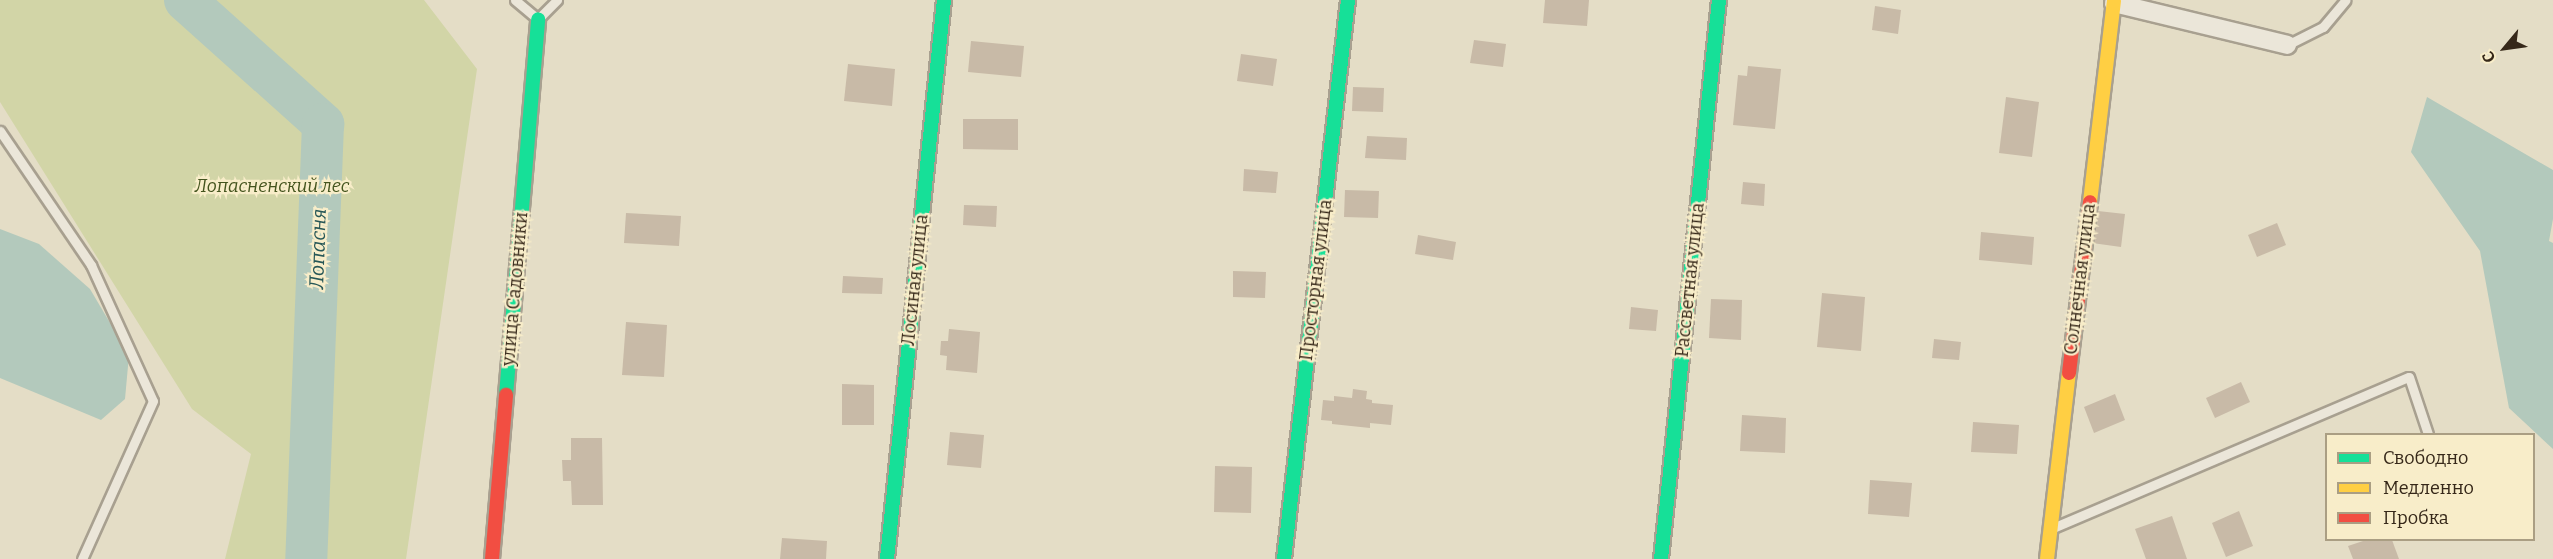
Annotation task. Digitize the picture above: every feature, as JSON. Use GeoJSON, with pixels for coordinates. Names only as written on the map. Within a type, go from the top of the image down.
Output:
{"type":"FeatureCollection","features":[{"type":"Feature","properties":{"kind":"street","name":"Лосиная улица"},"geometry":{"type":"LineString","coordinates":[[887,559],[944,0]]}},
{"type":"Feature","properties":{"kind":"street","name":"Просторная улица"},"geometry":{"type":"LineString","coordinates":[[1284,559],[1348,0]]}},
{"type":"Feature","properties":{"kind":"street","name":"Рассветная улица"},"geometry":{"type":"LineString","coordinates":[[1662,559],[1719,0]]}},
{"type":"Feature","properties":{"kind":"street"},"geometry":{"type":"LineString","coordinates":[[2113,1],[2287,45]]}},
{"type":"Feature","properties":{"kind":"street","name":"Солнечная улица"},"geometry":{"type":"LineString","coordinates":[[2047,559],[2113,1]]}},
{"type":"Feature","properties":{"kind":"street","name":"улица Садовники"},"geometry":{"type":"LineString","coordinates":[[492,559],[538,19]]}},
{"type":"Feature","properties":{"kind":"lane"},"geometry":{"type":"LineString","coordinates":[[515,0],[538,19],[557,0]]}},
{"type":"Feature","properties":{"kind":"lane"},"geometry":{"type":"LineString","coordinates":[[2287,45],[2323,27],[2346,0]]}},
{"type":"Feature","properties":{"kind":"lane"},"geometry":{"type":"LineString","coordinates":[[0,131],[91,265],[153,401],[82,559]]}},
{"type":"Feature","properties":{"kind":"lane"},"geometry":{"type":"LineString","coordinates":[[2050,529],[2409,377],[2427,433]]}},
{"type":"Feature","properties":{"kind":"green space","name":"Лопасненский лес"},"geometry":{"type":"Polygon","coordinates":[[[0,0],[424,0],[477,69],[406,559],[225,559],[251,454],[192,409],[0,102],[0,0]]]}},
{"type":"Feature","properties":{"kind":"shaded area"},"geometry":{"type":"Polygon","coordinates":[[[2427,97],[2553,170],[2553,219],[2549,241],[2553,243],[2553,449],[2509,408],[2480,251],[2411,152],[2427,97]]]}},
{"type":"Feature","properties":{"kind":"shaded area"},"geometry":{"type":"Polygon","coordinates":[[[0,229],[39,244],[90,289],[129,355],[125,399],[101,420],[0,378],[0,229]]]}},
{"type":"Feature","properties":{"kind":"building"},"geometry":{"type":"Polygon","coordinates":[[[1545,0],[1589,0],[1587,26],[1543,23],[1545,0]]]}},
{"type":"Feature","properties":{"kind":"building"},"geometry":{"type":"Polygon","coordinates":[[[1875,6],[1901,10],[1898,34],[1872,30],[1875,6]]]}},
{"type":"Feature","properties":{"kind":"building"},"geometry":{"type":"Polygon","coordinates":[[[1474,40],[1506,44],[1503,67],[1470,63],[1474,40]]]}},
{"type":"Feature","properties":{"kind":"building"},"geometry":{"type":"Polygon","coordinates":[[[971,41],[1024,46],[1021,77],[968,72],[971,41]]]}},
{"type":"Feature","properties":{"kind":"building"},"geometry":{"type":"Polygon","coordinates":[[[1241,54],[1277,59],[1273,86],[1237,81],[1241,54]]]}},
{"type":"Feature","properties":{"kind":"building"},"geometry":{"type":"Polygon","coordinates":[[[848,64],[895,69],[892,106],[844,101],[848,64]]]}},
{"type":"Feature","properties":{"kind":"building"},"geometry":{"type":"Polygon","coordinates":[[[1748,66],[1781,69],[1775,129],[1733,125],[1738,75],[1747,76],[1748,66]]]}},
{"type":"Feature","properties":{"kind":"building"},"geometry":{"type":"Polygon","coordinates":[[[1353,87],[1384,88],[1383,112],[1352,111],[1353,87]]]}},
{"type":"Feature","properties":{"kind":"building"},"geometry":{"type":"Polygon","coordinates":[[[2006,97],[2039,102],[2032,157],[1999,153],[2006,97]]]}},
{"type":"Feature","properties":{"kind":"building"},"geometry":{"type":"Polygon","coordinates":[[[963,119],[1018,119],[1018,150],[963,149],[963,119]]]}},
{"type":"Feature","properties":{"kind":"building"},"geometry":{"type":"Polygon","coordinates":[[[1367,136],[1407,138],[1406,160],[1365,158],[1367,136]]]}},
{"type":"Feature","properties":{"kind":"building"},"geometry":{"type":"Polygon","coordinates":[[[1244,169],[1278,172],[1276,193],[1243,191],[1244,169]]]}},
{"type":"Feature","properties":{"kind":"building"},"geometry":{"type":"Polygon","coordinates":[[[1743,182],[1765,184],[1764,206],[1741,204],[1743,182]]]}},
{"type":"Feature","properties":{"kind":"building"},"geometry":{"type":"Polygon","coordinates":[[[1345,190],[1379,191],[1378,218],[1344,217],[1345,190]]]}},
{"type":"Feature","properties":{"kind":"building"},"geometry":{"type":"Polygon","coordinates":[[[964,205],[997,206],[996,227],[963,225],[964,205]]]}},
{"type":"Feature","properties":{"kind":"building"},"geometry":{"type":"Polygon","coordinates":[[[2089,210],[2125,214],[2121,247],[2085,242],[2089,210]]]}},
{"type":"Feature","properties":{"kind":"building"},"geometry":{"type":"Polygon","coordinates":[[[626,213],[681,216],[679,246],[624,243],[626,213]]]}},
{"type":"Feature","properties":{"kind":"building"},"geometry":{"type":"Polygon","coordinates":[[[2277,223],[2286,245],[2257,257],[2248,235],[2277,223]]]}},
{"type":"Feature","properties":{"kind":"building"},"geometry":{"type":"Polygon","coordinates":[[[1981,232],[2034,237],[2032,265],[1979,260],[1981,232]]]}},
{"type":"Feature","properties":{"kind":"building"},"geometry":{"type":"Polygon","coordinates":[[[1418,235],[1456,242],[1453,260],[1415,254],[1418,235]]]}},
{"type":"Feature","properties":{"kind":"building"},"geometry":{"type":"Polygon","coordinates":[[[1233,271],[1266,272],[1265,298],[1233,297],[1233,271]]]}},
{"type":"Feature","properties":{"kind":"building"},"geometry":{"type":"Polygon","coordinates":[[[843,276],[883,278],[882,294],[842,293],[843,276]]]}},
{"type":"Feature","properties":{"kind":"building"},"geometry":{"type":"Polygon","coordinates":[[[1822,293],[1865,297],[1861,351],[1817,347],[1822,293]]]}},
{"type":"Feature","properties":{"kind":"building"},"geometry":{"type":"Polygon","coordinates":[[[1711,299],[1742,300],[1741,340],[1709,338],[1711,299]]]}},
{"type":"Feature","properties":{"kind":"building"},"geometry":{"type":"Polygon","coordinates":[[[1631,307],[1658,310],[1656,331],[1629,329],[1631,307]]]}},
{"type":"Feature","properties":{"kind":"building"},"geometry":{"type":"Polygon","coordinates":[[[626,322],[667,325],[664,377],[622,375],[626,322]]]}},
{"type":"Feature","properties":{"kind":"building"},"geometry":{"type":"Polygon","coordinates":[[[949,329],[980,332],[977,373],[946,370],[947,356],[940,355],[941,341],[948,341],[949,329]]]}},
{"type":"Feature","properties":{"kind":"building"},"geometry":{"type":"Polygon","coordinates":[[[1934,339],[1961,342],[1959,360],[1932,358],[1934,339]]]}},
{"type":"Feature","properties":{"kind":"building"},"geometry":{"type":"Polygon","coordinates":[[[2241,382],[2250,402],[2215,418],[2206,398],[2241,382]]]}},
{"type":"Feature","properties":{"kind":"building"},"geometry":{"type":"Polygon","coordinates":[[[842,384],[874,385],[874,425],[842,425],[842,384]]]}},
{"type":"Feature","properties":{"kind":"building"},"geometry":{"type":"Polygon","coordinates":[[[1353,389],[1367,391],[1366,399],[1372,400],[1372,403],[1393,405],[1391,425],[1370,423],[1370,428],[1332,424],[1332,421],[1321,420],[1323,400],[1334,401],[1334,396],[1352,398],[1353,389]]]}},
{"type":"Feature","properties":{"kind":"building"},"geometry":{"type":"Polygon","coordinates":[[[2115,394],[2125,420],[2094,433],[2084,407],[2115,394]]]}},
{"type":"Feature","properties":{"kind":"building"},"geometry":{"type":"Polygon","coordinates":[[[1742,415],[1786,418],[1785,453],[1740,451],[1742,415]]]}},
{"type":"Feature","properties":{"kind":"building"},"geometry":{"type":"Polygon","coordinates":[[[1973,422],[2019,425],[2017,454],[1971,452],[1973,422]]]}},
{"type":"Feature","properties":{"kind":"building"},"geometry":{"type":"Polygon","coordinates":[[[950,432],[984,435],[981,468],[947,465],[950,432]]]}},
{"type":"Feature","properties":{"kind":"building"},"geometry":{"type":"Polygon","coordinates":[[[571,438],[602,438],[603,505],[572,505],[571,481],[563,481],[562,460],[571,460],[571,438]]]}},
{"type":"Feature","properties":{"kind":"building"},"geometry":{"type":"Polygon","coordinates":[[[1215,466],[1252,467],[1251,513],[1214,512],[1215,466]]]}},
{"type":"Feature","properties":{"kind":"building"},"geometry":{"type":"Polygon","coordinates":[[[1870,480],[1912,483],[1909,517],[1868,514],[1870,480]]]}},
{"type":"Feature","properties":{"kind":"building"},"geometry":{"type":"Polygon","coordinates":[[[2239,511],[2253,546],[2226,557],[2212,523],[2239,511]]]}},
{"type":"Feature","properties":{"kind":"building"},"geometry":{"type":"Polygon","coordinates":[[[2172,516],[2187,559],[2146,559],[2135,529],[2172,516]]]}},
{"type":"Feature","properties":{"kind":"building"},"geometry":{"type":"Polygon","coordinates":[[[782,538],[827,541],[826,559],[780,559],[782,538]]]}},
{"type":"Feature","properties":{"kind":"building"},"geometry":{"type":"Polygon","coordinates":[[[2363,541],[2392,541],[2399,559],[2353,559],[2348,546],[2363,541]]]}},
{"type":"Feature","properties":{"kind":"waterway","name":"Лопасня"},"geometry":{"type":"LineString","coordinates":[[185,0],[323,124],[306,559]]}},
{"type":"Feature","properties":{"kind":"traffic: fast"},"geometry":{"type":"LineString","coordinates":[[887,559],[944,0]]}},
{"type":"Feature","properties":{"kind":"traffic: fast"},"geometry":{"type":"LineString","coordinates":[[1284,559],[1348,0]]}},
{"type":"Feature","properties":{"kind":"traffic: fast"},"geometry":{"type":"LineString","coordinates":[[1661,559],[1719,0]]}},
{"type":"Feature","properties":{"kind":"traffic: fast"},"geometry":{"type":"LineString","coordinates":[[506,395],[538,19]]}},
{"type":"Feature","properties":{"kind":"traffic: slow"},"geometry":{"type":"LineString","coordinates":[[2090,202],[2114,0]]}},
{"type":"Feature","properties":{"kind":"traffic: slow"},"geometry":{"type":"LineString","coordinates":[[2047,559],[2069,373]]}},
{"type":"Feature","properties":{"kind":"traffic: jam"},"geometry":{"type":"LineString","coordinates":[[2069,373],[2090,202]]}},
{"type":"Feature","properties":{"kind":"traffic: jam"},"geometry":{"type":"LineString","coordinates":[[492,559],[506,395]]}}]}
